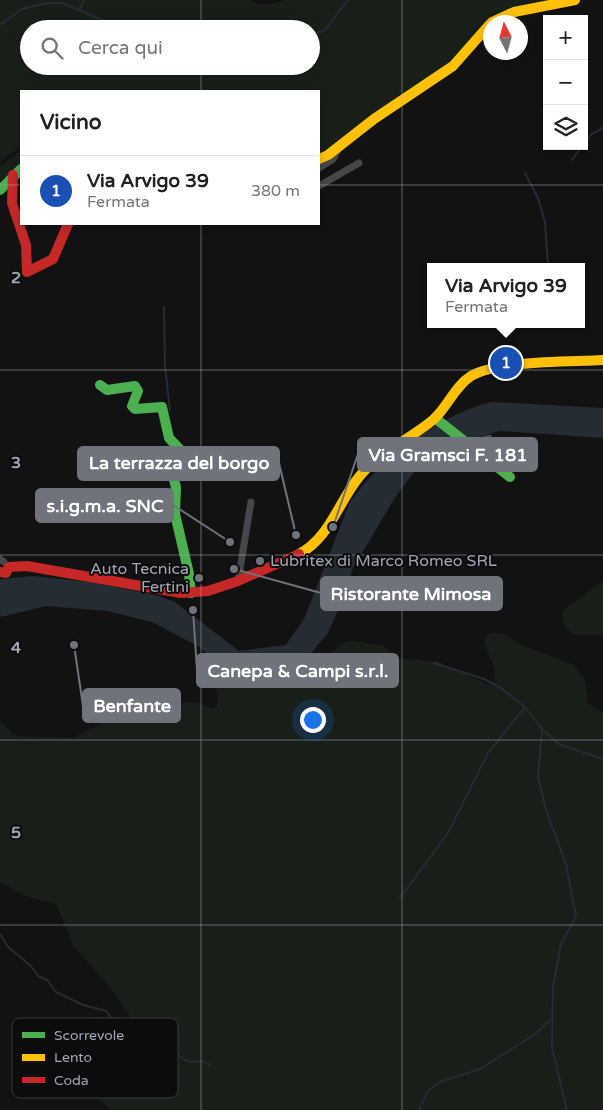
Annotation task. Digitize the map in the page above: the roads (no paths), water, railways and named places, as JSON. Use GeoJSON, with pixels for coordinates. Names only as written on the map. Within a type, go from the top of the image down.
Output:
{"type":"FeatureCollection","features":[{"type":"Feature","properties":{"kind":"street"},"geometry":{"type":"LineString","coordinates":[[508,15],[514,12],[575,0]]}},
{"type":"Feature","properties":{"kind":"street"},"geometry":{"type":"LineString","coordinates":[[320,157],[340,146],[409,94],[433,82],[452,66],[483,33]]}},
{"type":"Feature","properties":{"kind":"street"},"geometry":{"type":"LineString","coordinates":[[320,167],[333,159],[340,146]]}},
{"type":"Feature","properties":{"kind":"street"},"geometry":{"type":"LineString","coordinates":[[320,185],[359,163]]}},
{"type":"Feature","properties":{"kind":"street"},"geometry":{"type":"LineString","coordinates":[[0,190],[17,172]]}},
{"type":"Feature","properties":{"kind":"street"},"geometry":{"type":"LineString","coordinates":[[17,172],[12,203],[26,245],[27,272],[53,258],[68,225]]}},
{"type":"Feature","properties":{"kind":"street"},"geometry":{"type":"LineString","coordinates":[[2,567],[21,565],[40,567],[191,593],[208,591],[238,582],[302,553],[335,517],[360,476],[391,449],[436,420],[460,386],[480,371],[510,366],[603,360]]}},
{"type":"Feature","properties":{"kind":"street"},"geometry":{"type":"LineString","coordinates":[[100,385],[108,390],[135,386],[138,391],[132,406],[135,409],[162,407],[166,415],[166,434],[171,442],[194,464],[190,469],[177,465],[173,467],[172,473],[176,487],[175,514],[189,574],[191,593]]}},
{"type":"Feature","properties":{"kind":"street"},"geometry":{"type":"LineString","coordinates":[[436,420],[510,476]]}},
{"type":"Feature","properties":{"kind":"street"},"geometry":{"type":"LineString","coordinates":[[468,446],[489,438]]}},
{"type":"Feature","properties":{"kind":"street"},"geometry":{"type":"LineString","coordinates":[[238,582],[251,502]]}},
{"type":"Feature","properties":{"kind":"waterway"},"geometry":{"type":"LineString","coordinates":[[80,9],[84,0]]}},
{"type":"Feature","properties":{"kind":"waterway"},"geometry":{"type":"LineString","coordinates":[[320,32],[325,30],[348,0]]}},
{"type":"Feature","properties":{"kind":"waterway"},"geometry":{"type":"LineString","coordinates":[[0,25],[22,9],[47,3],[62,3],[102,20]]}},
{"type":"Feature","properties":{"kind":"waterway"},"geometry":{"type":"LineString","coordinates":[[588,139],[592,134],[603,128]]}},
{"type":"Feature","properties":{"kind":"waterway"},"geometry":{"type":"LineString","coordinates":[[572,160],[579,150]]}},
{"type":"Feature","properties":{"kind":"waterway"},"geometry":{"type":"LineString","coordinates":[[525,173],[538,198],[545,222],[548,263]]}},
{"type":"Feature","properties":{"kind":"waterway"},"geometry":{"type":"LineString","coordinates":[[164,307],[165,366],[170,411]]}},
{"type":"Feature","properties":{"kind":"waterway"},"geometry":{"type":"LineString","coordinates":[[434,663],[484,679],[501,688],[525,707],[542,729],[559,744],[603,759]]}},
{"type":"Feature","properties":{"kind":"waterway"},"geometry":{"type":"LineString","coordinates":[[400,898],[448,833],[488,753],[525,707]]}},
{"type":"Feature","properties":{"kind":"waterway"},"geometry":{"type":"LineString","coordinates":[[542,729],[538,777],[546,810],[566,864],[576,916],[561,944],[553,986],[552,1048],[567,1110]]}},
{"type":"Feature","properties":{"kind":"waterway"},"geometry":{"type":"LineString","coordinates":[[0,934],[8,947],[31,966],[38,976],[47,980],[56,992],[83,1005],[106,1011],[112,1018]]}},
{"type":"Feature","properties":{"kind":"waterway"},"geometry":{"type":"LineString","coordinates":[[419,1110],[428,1091],[440,1082],[480,1069],[534,1035],[551,1019]]}},
{"type":"Feature","properties":{"kind":"waterway"},"geometry":{"type":"LineString","coordinates":[[178,1054],[190,1062],[203,1061],[210,1065]]}},
{"type":"Feature","properties":{"kind":"place","name":"Via Arvigo 39"},"geometry":{"type":"Point","coordinates":[506,363]}},
{"type":"Feature","properties":{"kind":"place","name":"Via Gramsci F. 181"},"geometry":{"type":"Point","coordinates":[333,527]}},
{"type":"Feature","properties":{"kind":"place","name":"La terrazza del borgo"},"geometry":{"type":"Point","coordinates":[296,535]}},
{"type":"Feature","properties":{"kind":"place","name":"s.i.g.m.a. SNC"},"geometry":{"type":"Point","coordinates":[230,542]}},
{"type":"Feature","properties":{"kind":"place","name":"Lubritex di Marco Romeo SRL"},"geometry":{"type":"Point","coordinates":[260,561]}},
{"type":"Feature","properties":{"kind":"place","name":"Ristorante Mimosa"},"geometry":{"type":"Point","coordinates":[234,569]}},
{"type":"Feature","properties":{"kind":"place","name":"Auto Tecnica Fertini"},"geometry":{"type":"Point","coordinates":[199,578]}},
{"type":"Feature","properties":{"kind":"place","name":"Canepa & Campi s.r.l."},"geometry":{"type":"Point","coordinates":[193,610]}},
{"type":"Feature","properties":{"kind":"place","name":"Benfante"},"geometry":{"type":"Point","coordinates":[74,645]}}]}
